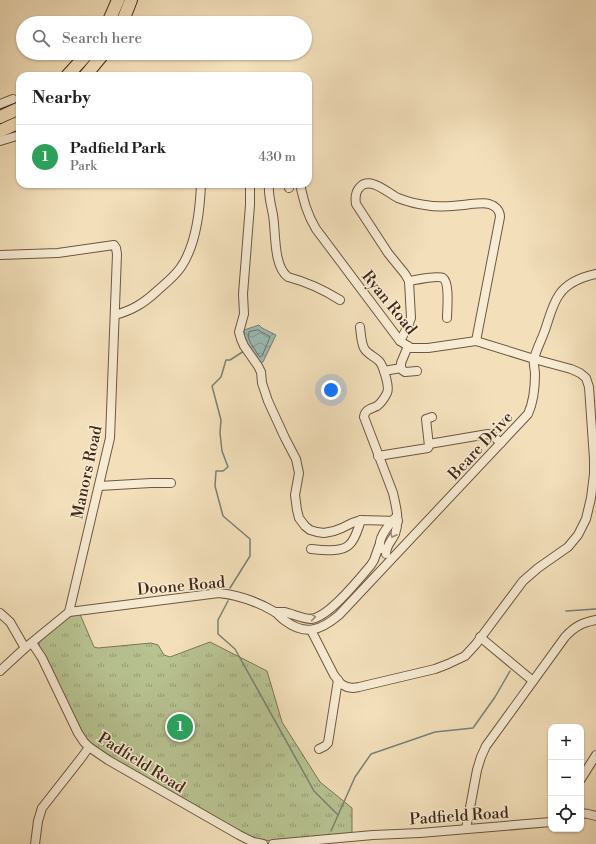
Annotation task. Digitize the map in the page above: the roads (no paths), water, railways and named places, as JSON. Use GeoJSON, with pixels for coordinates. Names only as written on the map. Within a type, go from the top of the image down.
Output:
{"type":"FeatureCollection","features":[{"type":"Feature","properties":{"kind":"highway"},"geometry":{"type":"LineString","coordinates":[[111,16],[118,0]]}},
{"type":"Feature","properties":{"kind":"highway"},"geometry":{"type":"LineString","coordinates":[[125,16],[132,0]]}},
{"type":"Feature","properties":{"kind":"highway"},"geometry":{"type":"LineString","coordinates":[[71,72],[82,60]]}},
{"type":"Feature","properties":{"kind":"highway"},"geometry":{"type":"LineString","coordinates":[[88,72],[98,60]]}},
{"type":"Feature","properties":{"kind":"highway"},"geometry":{"type":"LineString","coordinates":[[0,117],[16,104]]}},
{"type":"Feature","properties":{"kind":"highway"},"geometry":{"type":"LineString","coordinates":[[0,131],[16,124]]}},
{"type":"Feature","properties":{"kind":"street"},"geometry":{"type":"LineString","coordinates":[[0,104],[16,104]]}},
{"type":"Feature","properties":{"kind":"street"},"geometry":{"type":"LineString","coordinates":[[0,141],[16,136]]}},
{"type":"Feature","properties":{"kind":"street"},"geometry":{"type":"LineString","coordinates":[[400,341],[411,318],[408,281],[405,274],[388,253],[356,204],[355,194],[361,186],[366,183],[376,185],[399,198],[425,206],[443,207],[486,203],[491,204],[496,208],[500,214],[500,217],[476,341]]}},
{"type":"Feature","properties":{"kind":"street"},"geometry":{"type":"LineString","coordinates":[[115,315],[131,310],[143,303],[182,267],[186,260],[197,223],[201,188]]}},
{"type":"Feature","properties":{"kind":"street"},"geometry":{"type":"LineString","coordinates":[[250,188],[243,294],[244,314],[239,332],[244,346],[261,372],[262,383],[268,401],[296,459],[299,473],[295,495],[299,518],[310,530],[324,533],[338,530],[361,520],[396,519]]}},
{"type":"Feature","properties":{"kind":"street"},"geometry":{"type":"LineString","coordinates":[[270,188],[269,198],[273,216],[275,241],[279,264],[282,270],[288,277],[317,287],[340,300]]}},
{"type":"Feature","properties":{"kind":"street","name":"Ryan Road"},"geometry":{"type":"LineString","coordinates":[[301,188],[308,216],[316,230],[400,341],[408,346],[420,348],[476,341],[534,360]]}},
{"type":"Feature","properties":{"kind":"street","name":"Manors Road"},"geometry":{"type":"LineString","coordinates":[[0,255],[58,253],[114,245],[116,248],[110,442],[69,612]]}},
{"type":"Feature","properties":{"kind":"street"},"geometry":{"type":"LineString","coordinates":[[311,630],[334,675],[341,684],[346,687],[359,687],[434,669],[465,656],[473,648],[523,582],[538,568],[573,542],[586,519],[591,498],[594,474],[588,383],[586,378],[577,371],[534,360],[558,295],[576,281],[596,274]]}},
{"type":"Feature","properties":{"kind":"street"},"geometry":{"type":"LineString","coordinates":[[408,281],[432,278],[441,278],[444,280],[447,288],[447,318]]}},
{"type":"Feature","properties":{"kind":"street"},"geometry":{"type":"LineString","coordinates":[[360,327],[364,348],[379,361],[383,367],[388,389],[387,394],[378,405],[366,412],[364,417],[396,504],[394,534],[386,548],[389,556]]}},
{"type":"Feature","properties":{"kind":"street"},"geometry":{"type":"LineString","coordinates":[[401,368],[408,346]]}},
{"type":"Feature","properties":{"kind":"street","name":"Beare Drive"},"geometry":{"type":"LineString","coordinates":[[311,630],[326,625],[339,615],[389,556],[528,414],[532,404],[535,385],[534,360]]}},
{"type":"Feature","properties":{"kind":"street"},"geometry":{"type":"LineString","coordinates":[[384,371],[401,368]]}},
{"type":"Feature","properties":{"kind":"street"},"geometry":{"type":"LineString","coordinates":[[401,368],[405,372],[417,371]]}},
{"type":"Feature","properties":{"kind":"street"},"geometry":{"type":"LineString","coordinates":[[378,456],[426,449],[429,447],[426,418],[432,417]]}},
{"type":"Feature","properties":{"kind":"street"},"geometry":{"type":"LineString","coordinates":[[429,444],[488,434],[493,436],[501,443]]}},
{"type":"Feature","properties":{"kind":"street"},"geometry":{"type":"LineString","coordinates":[[99,486],[155,482],[171,483]]}},
{"type":"Feature","properties":{"kind":"street"},"geometry":{"type":"LineString","coordinates":[[275,612],[283,612],[307,619],[319,617],[334,605],[371,565],[381,537],[396,519]]}},
{"type":"Feature","properties":{"kind":"street"},"geometry":{"type":"LineString","coordinates":[[311,549],[327,550],[346,547],[356,535],[361,520]]}},
{"type":"Feature","properties":{"kind":"street"},"geometry":{"type":"LineString","coordinates":[[379,546],[389,556]]}},
{"type":"Feature","properties":{"kind":"street","name":"Doone Road"},"geometry":{"type":"LineString","coordinates":[[69,612],[219,593],[238,596],[258,604],[275,612],[291,625],[300,629],[311,630]]}},
{"type":"Feature","properties":{"kind":"street"},"geometry":{"type":"LineString","coordinates":[[0,671],[28,645],[69,612]]}},
{"type":"Feature","properties":{"kind":"street","name":"Padfield Road"},"geometry":{"type":"LineString","coordinates":[[0,613],[10,622],[28,645],[42,658],[78,733],[89,747],[159,790],[239,835],[253,842],[263,844]]}},
{"type":"Feature","properties":{"kind":"street"},"geometry":{"type":"LineString","coordinates":[[466,829],[474,783],[481,757],[491,738],[565,637],[580,625],[596,620]]}},
{"type":"Feature","properties":{"kind":"street"},"geometry":{"type":"LineString","coordinates":[[480,637],[533,681]]}},
{"type":"Feature","properties":{"kind":"street"},"geometry":{"type":"LineString","coordinates":[[319,749],[328,743],[338,680]]}},
{"type":"Feature","properties":{"kind":"street"},"geometry":{"type":"LineString","coordinates":[[35,844],[38,821],[42,808],[89,747]]}},
{"type":"Feature","properties":{"kind":"street"},"geometry":{"type":"LineString","coordinates":[[584,774],[596,755]]}},
{"type":"Feature","properties":{"kind":"street"},"geometry":{"type":"LineString","coordinates":[[584,814],[596,816]]}},
{"type":"Feature","properties":{"kind":"street","name":"Padfield Road"},"geometry":{"type":"LineString","coordinates":[[273,844],[548,822]]}},
{"type":"Feature","properties":{"kind":"water"},"geometry":{"type":"Polygon","coordinates":[[[259,325],[276,335],[263,362],[258,363],[248,348],[244,336],[244,330],[259,325]]]}},
{"type":"Feature","properties":{"kind":"waterway"},"geometry":{"type":"LineString","coordinates":[[230,588],[250,556],[250,539],[223,516],[215,486],[216,471],[223,471],[228,467],[222,451],[220,433],[221,420],[212,386],[221,377],[226,360],[230,360],[244,351]]}},
{"type":"Feature","properties":{"kind":"waterway"},"geometry":{"type":"LineString","coordinates":[[228,601],[218,620],[218,634],[235,649],[314,791],[338,815]]}},
{"type":"Feature","properties":{"kind":"waterway"},"geometry":{"type":"LineString","coordinates":[[566,611],[596,609]]}},
{"type":"Feature","properties":{"kind":"waterway"},"geometry":{"type":"LineString","coordinates":[[331,831],[355,777],[371,754],[435,732],[473,728],[495,697],[510,671]]}},
{"type":"Feature","properties":{"kind":"place","name":"Padfield Park"},"geometry":{"type":"Point","coordinates":[180,727]}}]}
